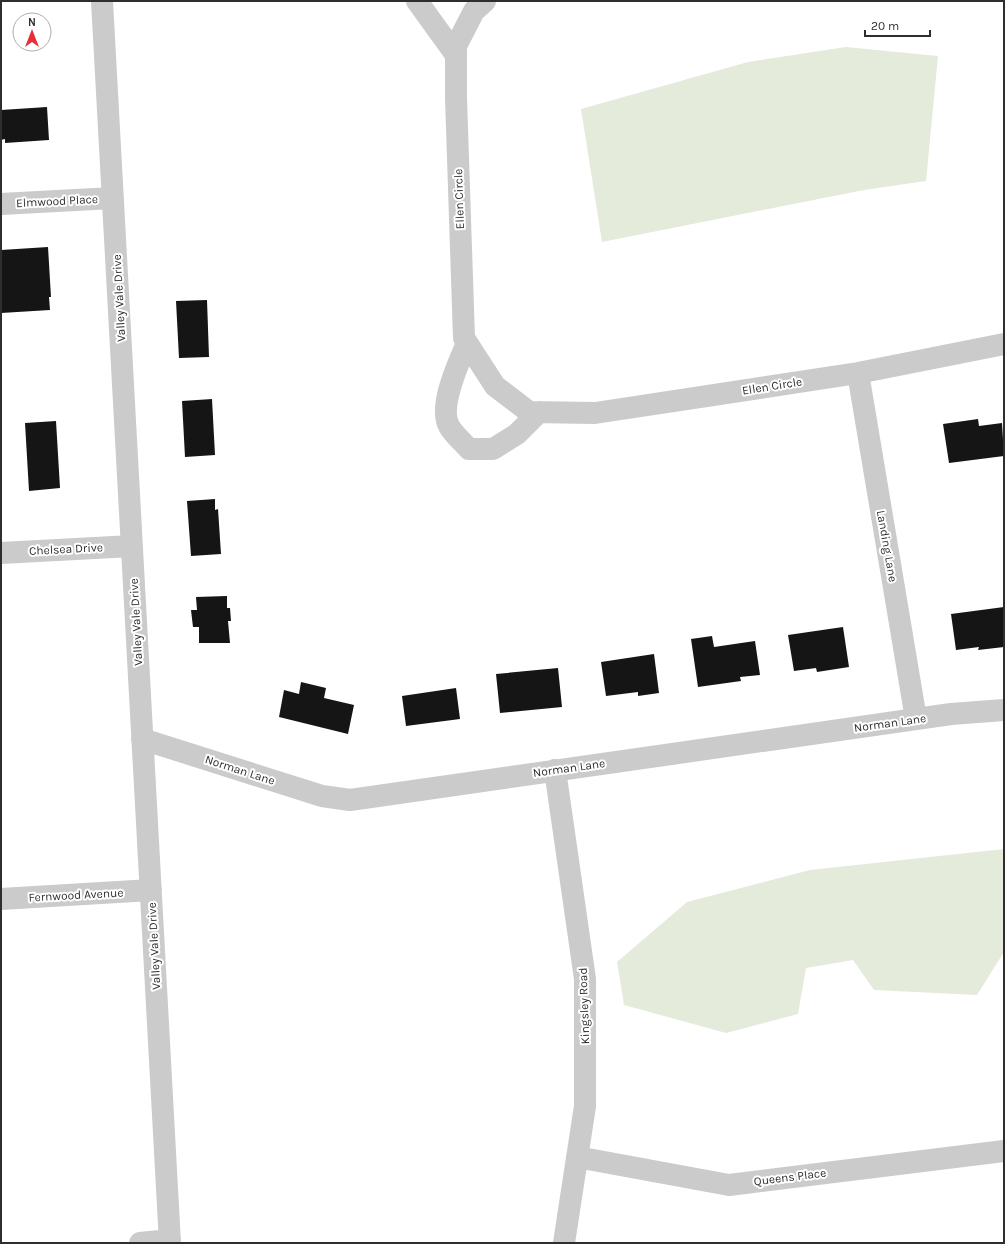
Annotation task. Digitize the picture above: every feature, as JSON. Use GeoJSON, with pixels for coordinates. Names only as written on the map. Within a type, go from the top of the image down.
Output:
{"type":"FeatureCollection","features":[{"type":"Feature","properties":{"kind":"street","name":"Valley Vale Drive"},"geometry":{"type":"LineString","coordinates":[[102,1],[170,1242]]}},
{"type":"Feature","properties":{"kind":"street"},"geometry":{"type":"LineString","coordinates":[[416,1],[456,55]]}},
{"type":"Feature","properties":{"kind":"street","name":"Ellen Circle"},"geometry":{"type":"LineString","coordinates":[[485,1],[474,11],[456,46],[456,98],[464,338],[495,386],[529,412],[595,413],[858,373],[1004,344]]}},
{"type":"Feature","properties":{"kind":"street","name":"Elmwood Place"},"geometry":{"type":"LineString","coordinates":[[1,204],[113,198]]}},
{"type":"Feature","properties":{"kind":"street"},"geometry":{"type":"LineString","coordinates":[[467,343],[450,384],[446,408],[448,425],[470,449],[493,449],[517,434],[539,412]]}},
{"type":"Feature","properties":{"kind":"street","name":"Landing Lane"},"geometry":{"type":"LineString","coordinates":[[858,373],[916,719]]}},
{"type":"Feature","properties":{"kind":"street","name":"Chelsea Drive"},"geometry":{"type":"LineString","coordinates":[[1,553],[132,546]]}},
{"type":"Feature","properties":{"kind":"street","name":"Norman Lane"},"geometry":{"type":"LineString","coordinates":[[142,739],[322,796],[350,800],[916,719],[1004,710]]}},
{"type":"Feature","properties":{"kind":"street","name":"Kingsley Road"},"geometry":{"type":"LineString","coordinates":[[555,770],[585,979],[585,1106],[564,1243]]}},
{"type":"Feature","properties":{"kind":"street","name":"Fernwood Avenue"},"geometry":{"type":"LineString","coordinates":[[1,899],[150,890]]}},
{"type":"Feature","properties":{"kind":"street","name":"Queens Place"},"geometry":{"type":"LineString","coordinates":[[577,1157],[729,1184],[1004,1151]]}},
{"type":"Feature","properties":{"kind":"street"},"geometry":{"type":"LineString","coordinates":[[140,1243],[170,1242]]}},
{"type":"Feature","properties":{"kind":"green space"},"geometry":{"type":"Polygon","coordinates":[[[846,47],[938,56],[926,181],[864,190],[602,242],[581,109],[748,62],[846,47]]]}},
{"type":"Feature","properties":{"kind":"green space"},"geometry":{"type":"Polygon","coordinates":[[[1004,849],[1004,952],[977,995],[874,990],[853,960],[806,968],[798,1014],[726,1033],[624,1005],[617,962],[687,902],[810,870],[1004,849]]]}},
{"type":"Feature","properties":{"kind":"building"},"geometry":{"type":"Polygon","coordinates":[[[47,107],[49,140],[5,143],[5,139],[1,140],[1,110],[47,107]]]}},
{"type":"Feature","properties":{"kind":"building"},"geometry":{"type":"Polygon","coordinates":[[[48,247],[51,297],[49,297],[50,310],[1,313],[1,250],[48,247]]]}},
{"type":"Feature","properties":{"kind":"building"},"geometry":{"type":"Polygon","coordinates":[[[207,300],[209,357],[179,358],[176,301],[207,300]]]}},
{"type":"Feature","properties":{"kind":"building"},"geometry":{"type":"Polygon","coordinates":[[[212,399],[215,455],[185,457],[182,401],[212,399]]]}},
{"type":"Feature","properties":{"kind":"building"},"geometry":{"type":"Polygon","coordinates":[[[978,419],[979,426],[1002,423],[1004,456],[949,463],[943,424],[978,419]]]}},
{"type":"Feature","properties":{"kind":"building"},"geometry":{"type":"Polygon","coordinates":[[[56,421],[60,488],[29,491],[25,423],[56,421]]]}},
{"type":"Feature","properties":{"kind":"building"},"geometry":{"type":"Polygon","coordinates":[[[215,499],[215,510],[218,509],[221,554],[191,556],[187,501],[215,499]]]}},
{"type":"Feature","properties":{"kind":"building"},"geometry":{"type":"Polygon","coordinates":[[[227,596],[227,608],[230,608],[231,621],[228,621],[230,643],[199,643],[199,627],[193,627],[191,610],[197,610],[196,597],[227,596]]]}},
{"type":"Feature","properties":{"kind":"building"},"geometry":{"type":"Polygon","coordinates":[[[1004,607],[1004,647],[978,650],[979,647],[956,650],[951,614],[1004,607]]]}},
{"type":"Feature","properties":{"kind":"building"},"geometry":{"type":"Polygon","coordinates":[[[843,627],[849,667],[817,672],[816,668],[794,671],[788,635],[843,627]]]}},
{"type":"Feature","properties":{"kind":"building"},"geometry":{"type":"Polygon","coordinates":[[[712,636],[714,647],[755,641],[760,675],[740,677],[741,681],[698,687],[691,639],[712,636]]]}},
{"type":"Feature","properties":{"kind":"building"},"geometry":{"type":"Polygon","coordinates":[[[654,654],[659,693],[638,696],[638,692],[606,696],[601,662],[654,654]]]}},
{"type":"Feature","properties":{"kind":"building"},"geometry":{"type":"Polygon","coordinates":[[[558,668],[562,707],[500,713],[496,674],[558,668]]]}},
{"type":"Feature","properties":{"kind":"building"},"geometry":{"type":"Polygon","coordinates":[[[301,682],[326,688],[324,698],[354,705],[348,734],[279,717],[284,690],[299,694],[301,682]]]}},
{"type":"Feature","properties":{"kind":"building"},"geometry":{"type":"Polygon","coordinates":[[[456,688],[460,719],[406,726],[402,696],[456,688]]]}}]}
